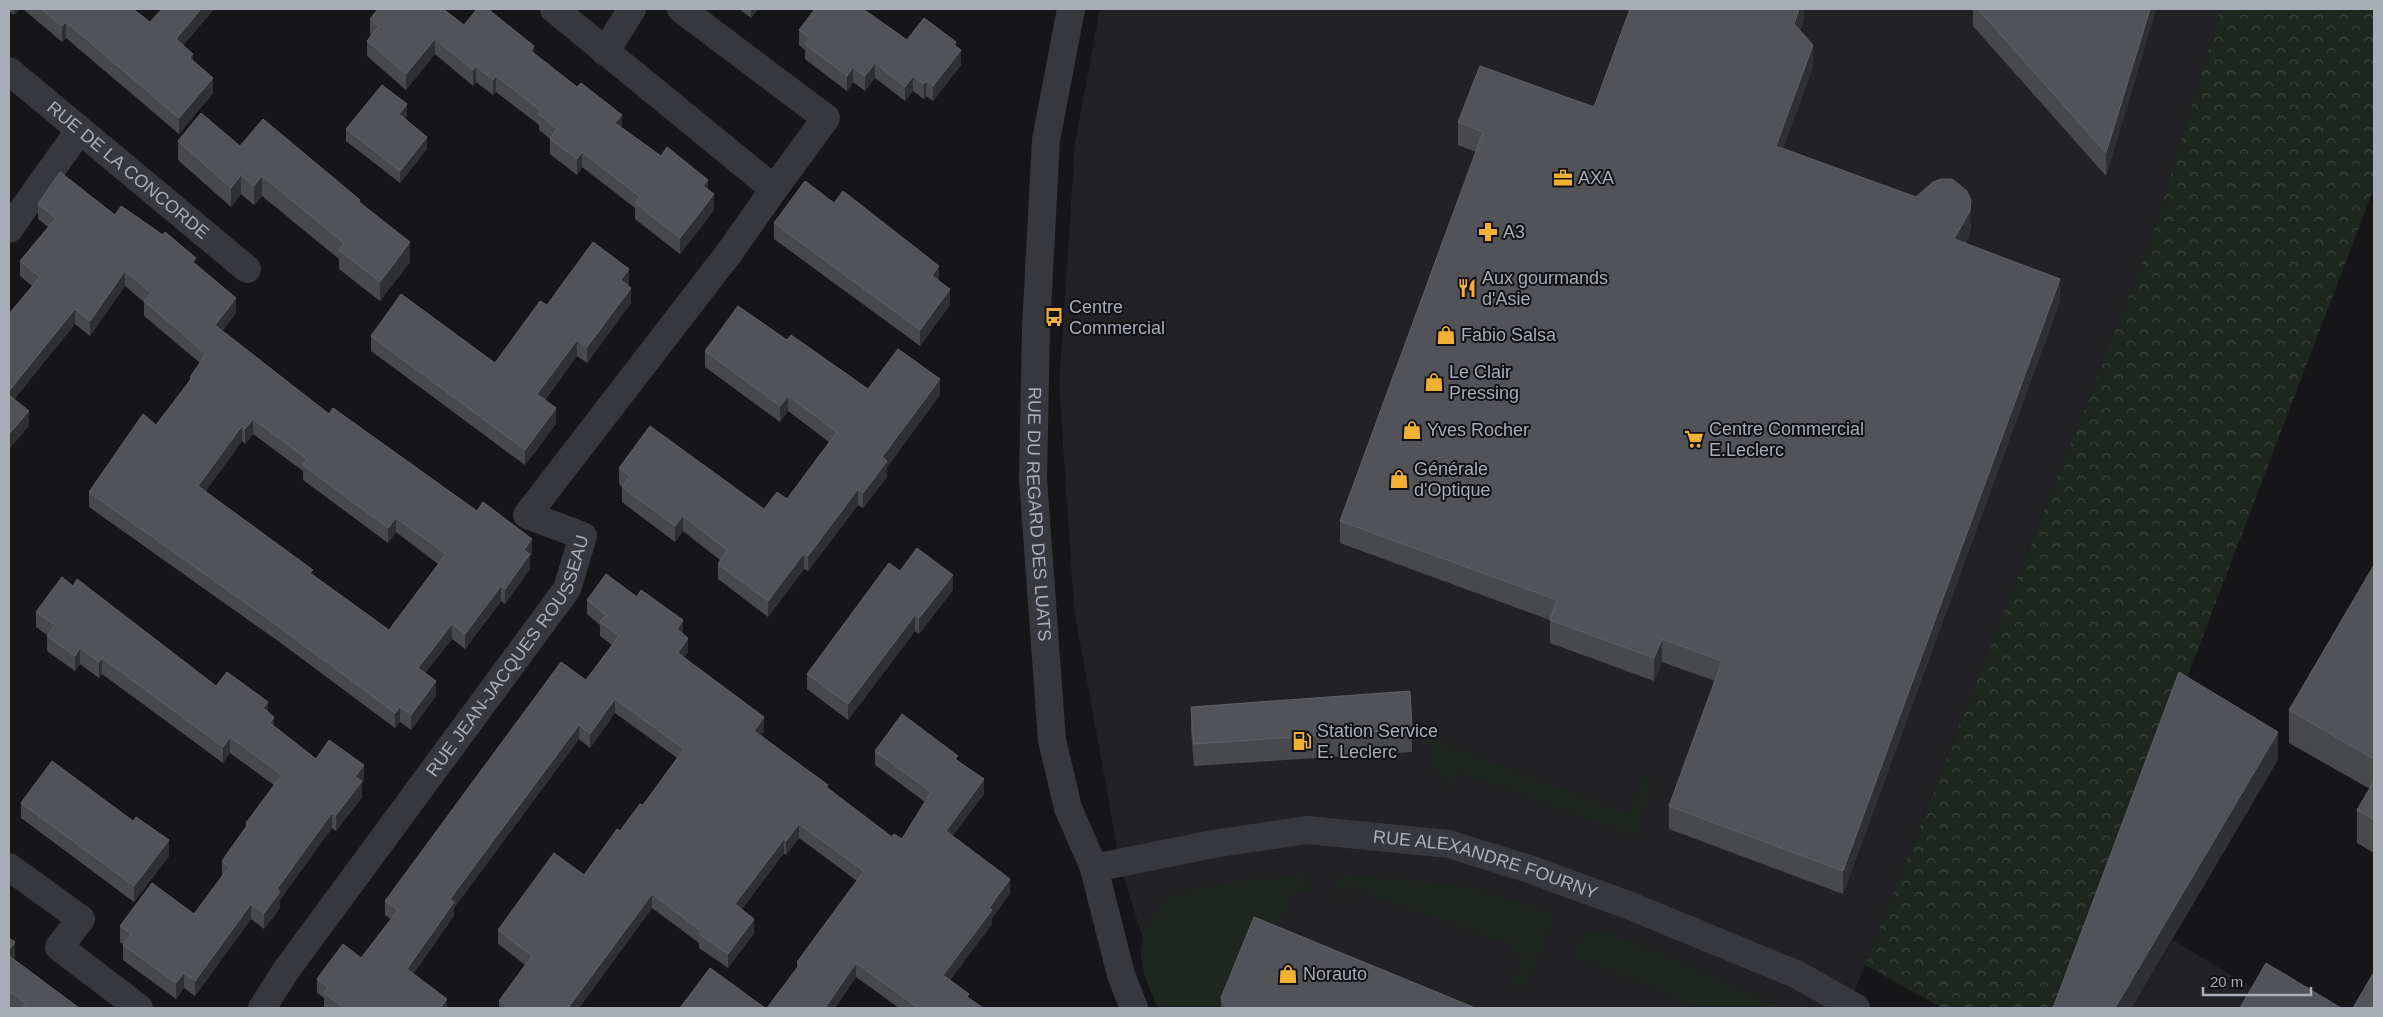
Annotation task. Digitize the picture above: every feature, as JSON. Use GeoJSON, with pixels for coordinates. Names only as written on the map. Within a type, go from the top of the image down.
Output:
{"type":"FeatureCollection","features":[{"type":"Feature","properties":{"kind":"street"},"geometry":{"type":"LineString","coordinates":[[554,9],[774,189]]}},
{"type":"Feature","properties":{"kind":"street"},"geometry":{"type":"LineString","coordinates":[[605,52],[632,9]]}},
{"type":"Feature","properties":{"kind":"street","name":"RUE JEAN-JACQUES ROUSSEAU"},"geometry":{"type":"LineString","coordinates":[[262,1008],[286,969],[567,589],[583,536],[527,514],[728,253],[826,118],[681,9]]}},
{"type":"Feature","properties":{"kind":"street","name":"RUE DU REGARD DES LUATS"},"geometry":{"type":"LineString","coordinates":[[1071,9],[1046,140],[1036,328],[1033,479],[1052,740],[1068,808],[1094,868],[1121,975],[1134,1008]]}},
{"type":"Feature","properties":{"kind":"street","name":"RUE DE LA CONCORDE"},"geometry":{"type":"LineString","coordinates":[[9,71],[247,269]]}},
{"type":"Feature","properties":{"kind":"street"},"geometry":{"type":"LineString","coordinates":[[9,229],[79,131]]}},
{"type":"Feature","properties":{"kind":"street","name":"RUE ALEXANDRE FOURNY"},"geometry":{"type":"LineString","coordinates":[[1094,868],[1214,844],[1307,830],[1449,844],[1532,870],[1634,907],[1798,975],[1856,1008]]}},
{"type":"Feature","properties":{"kind":"street"},"geometry":{"type":"LineString","coordinates":[[9,867],[81,919],[59,947],[139,1008]]}},
{"type":"Feature","properties":{"kind":"shaded area"},"geometry":{"type":"Polygon","coordinates":[[[1100,9],[2221,9],[2150,242],[1848,1008],[1165,1008],[1121,869],[1074,609],[1059,385],[1075,143],[1100,9]]]}},
{"type":"Feature","properties":{"kind":"shaded area"},"geometry":{"type":"Polygon","coordinates":[[[2173,940],[2286,1008],[2132,1008],[2173,940]]]}},
{"type":"Feature","properties":{"kind":"green space"},"geometry":{"type":"Polygon","coordinates":[[[2221,9],[2374,9],[2374,188],[2061,1008],[1942,1008],[1865,965],[2150,242],[2221,9]]]}},
{"type":"Feature","properties":{"kind":"green space"},"geometry":{"type":"Polygon","coordinates":[[[1431,739],[1628,814],[1644,776],[1649,778],[1653,784],[1634,836],[1458,771],[1451,788],[1429,757],[1434,748],[1428,742],[1431,739]]]}},
{"type":"Feature","properties":{"kind":"green space"},"geometry":{"type":"Polygon","coordinates":[[[1308,874],[1307,892],[1294,892],[1267,943],[1224,1008],[1158,1008],[1145,975],[1141,954],[1149,926],[1163,902],[1173,896],[1210,886],[1308,874]]]}},
{"type":"Feature","properties":{"kind":"green space"},"geometry":{"type":"Polygon","coordinates":[[[1341,874],[1465,886],[1550,912],[1552,921],[1530,978],[1520,988],[1513,984],[1523,956],[1510,950],[1510,942],[1495,939],[1367,893],[1352,884],[1346,886],[1348,899],[1341,900],[1337,878],[1341,874]]]}},
{"type":"Feature","properties":{"kind":"green space"},"geometry":{"type":"Polygon","coordinates":[[[1602,931],[1662,954],[1781,1008],[1703,1008],[1574,956],[1583,934],[1602,931]]]}},
{"type":"Feature","properties":{"kind":"building"},"geometry":{"type":"Polygon","coordinates":[[[41,9],[133,9],[150,22],[162,9],[201,9],[176,39],[193,54],[190,58],[213,78],[179,118],[66,22],[62,26],[41,9]]]}},
{"type":"Feature","properties":{"kind":"building"},"geometry":{"type":"Polygon","coordinates":[[[378,9],[443,9],[464,25],[477,9],[488,9],[534,46],[531,51],[577,87],[581,83],[622,115],[615,123],[661,156],[667,147],[708,180],[703,186],[714,194],[680,238],[635,203],[640,197],[582,152],[577,159],[550,139],[557,129],[539,115],[541,111],[496,76],[493,80],[476,66],[473,70],[435,39],[406,74],[367,41],[379,26],[370,19],[378,9]]]}},
{"type":"Feature","properties":{"kind":"building"},"geometry":{"type":"Polygon","coordinates":[[[815,9],[863,9],[907,40],[924,18],[956,42],[954,45],[961,50],[933,86],[926,81],[924,84],[913,76],[905,87],[875,63],[865,76],[853,67],[847,76],[805,44],[810,38],[799,30],[815,9]]]}},
{"type":"Feature","properties":{"kind":"building","name":"Centre Commercial E.Leclerc"},"geometry":{"type":"Polygon","coordinates":[[[1630,9],[1799,9],[1794,24],[1813,45],[1776,146],[1916,197],[1933,182],[1941,179],[1952,179],[1967,191],[1971,200],[1970,211],[1954,239],[2060,279],[1843,871],[1669,806],[1722,661],[1662,639],[1654,658],[1550,620],[1557,600],[1340,521],[1483,132],[1458,122],[1480,66],[1594,107],[1630,9]]]}},
{"type":"Feature","properties":{"kind":"building"},"geometry":{"type":"Polygon","coordinates":[[[1978,9],[2150,9],[2106,153],[1978,9]]]}},
{"type":"Feature","properties":{"kind":"building"},"geometry":{"type":"Polygon","coordinates":[[[382,85],[407,104],[399,114],[427,137],[400,171],[346,129],[382,85]]]}},
{"type":"Feature","properties":{"kind":"building"},"geometry":{"type":"Polygon","coordinates":[[[201,113],[240,146],[263,119],[360,200],[359,202],[410,242],[380,282],[339,250],[344,243],[262,176],[254,186],[241,175],[231,188],[178,141],[201,113]]]}},
{"type":"Feature","properties":{"kind":"building"},"geometry":{"type":"Polygon","coordinates":[[[60,172],[115,215],[121,206],[163,235],[165,232],[196,258],[193,262],[236,298],[215,325],[329,414],[333,408],[477,511],[483,502],[532,539],[524,550],[530,554],[505,589],[501,586],[465,634],[452,624],[418,668],[436,681],[411,715],[400,707],[395,713],[278,626],[89,492],[143,414],[156,425],[192,378],[190,377],[206,354],[144,301],[151,293],[125,271],[90,321],[75,309],[9,391],[9,314],[40,277],[20,261],[56,218],[38,204],[60,172]],[[253,419],[245,429],[242,426],[198,486],[313,570],[310,573],[389,630],[446,554],[396,518],[388,528],[303,465],[307,459],[253,419]]]}},
{"type":"Feature","properties":{"kind":"building"},"geometry":{"type":"Polygon","coordinates":[[[805,181],[834,203],[843,191],[939,266],[932,276],[950,289],[920,330],[774,223],[805,181]]]}},
{"type":"Feature","properties":{"kind":"building"},"geometry":{"type":"Polygon","coordinates":[[[593,242],[629,269],[621,280],[631,288],[587,347],[577,340],[537,394],[556,408],[525,450],[371,336],[401,294],[495,363],[540,301],[547,305],[593,242]]]}},
{"type":"Feature","properties":{"kind":"building"},"geometry":{"type":"Polygon","coordinates":[[[738,306],[787,340],[791,335],[868,389],[898,349],[940,379],[882,457],[887,461],[863,493],[858,489],[808,556],[804,553],[768,601],[718,564],[727,550],[683,516],[675,526],[622,487],[630,476],[619,468],[650,426],[764,509],[777,492],[787,499],[837,432],[788,396],[780,406],[705,351],[738,306]]]}},
{"type":"Feature","properties":{"kind":"building"},"geometry":{"type":"Polygon","coordinates":[[[9,395],[29,411],[9,434],[9,395]]]}},
{"type":"Feature","properties":{"kind":"building"},"geometry":{"type":"Polygon","coordinates":[[[917,548],[953,575],[919,618],[915,615],[848,704],[807,674],[889,563],[900,571],[917,548]]]}},
{"type":"Feature","properties":{"kind":"building"},"geometry":{"type":"Polygon","coordinates":[[[2374,565],[2374,759],[2289,710],[2374,565]]]}},
{"type":"Feature","properties":{"kind":"building"},"geometry":{"type":"Polygon","coordinates":[[[606,574],[637,597],[641,590],[683,620],[677,629],[688,638],[678,653],[764,717],[754,731],[828,785],[826,787],[892,837],[894,834],[902,839],[931,792],[875,751],[902,714],[958,756],[955,759],[984,779],[946,831],[1010,879],[989,908],[992,910],[943,975],[969,994],[967,997],[983,1008],[916,1008],[856,963],[825,1008],[767,1008],[800,964],[797,962],[864,871],[799,824],[786,841],[784,839],[735,904],[754,919],[728,954],[699,934],[701,931],[652,894],[568,1008],[509,1008],[499,1001],[532,956],[498,930],[554,853],[584,875],[617,829],[620,831],[640,804],[643,805],[684,749],[615,699],[590,734],[579,725],[450,899],[454,902],[407,969],[447,999],[440,1008],[344,1008],[324,993],[328,987],[317,979],[343,944],[361,958],[398,910],[385,901],[561,662],[586,680],[619,636],[600,622],[606,615],[587,600],[606,574]]]}},
{"type":"Feature","properties":{"kind":"building"},"geometry":{"type":"Polygon","coordinates":[[[62,577],[73,586],[77,579],[216,686],[227,672],[268,702],[263,708],[274,717],[270,723],[316,759],[329,740],[364,765],[355,777],[362,781],[336,815],[332,813],[277,889],[280,892],[264,913],[251,904],[195,981],[184,973],[176,983],[123,945],[131,934],[120,926],[152,883],[194,914],[229,867],[222,861],[248,824],[246,823],[282,775],[230,737],[223,747],[102,658],[99,662],[80,648],[75,656],[47,636],[55,625],[36,612],[62,577]]]}},
{"type":"Feature","properties":{"kind":"building"},"geometry":{"type":"Polygon","coordinates":[[[2179,672],[2278,732],[2115,1008],[2053,1008],[2179,672]]]}},
{"type":"Feature","properties":{"kind":"building"},"geometry":{"type":"Polygon","coordinates":[[[1410,691],[1412,729],[1194,744],[1191,707],[1410,691]]]}},
{"type":"Feature","properties":{"kind":"building"},"geometry":{"type":"Polygon","coordinates":[[[52,761],[133,821],[136,817],[169,840],[134,886],[21,803],[52,761]]]}},
{"type":"Feature","properties":{"kind":"building"},"geometry":{"type":"Polygon","coordinates":[[[2374,781],[2374,820],[2357,810],[2374,781]]]}},
{"type":"Feature","properties":{"kind":"building"},"geometry":{"type":"Polygon","coordinates":[[[1254,917],[1473,1008],[1226,1008],[1221,998],[1254,917]]]}},
{"type":"Feature","properties":{"kind":"building"},"geometry":{"type":"Polygon","coordinates":[[[9,938],[15,942],[9,950],[9,938]]]}},
{"type":"Feature","properties":{"kind":"building"},"geometry":{"type":"Polygon","coordinates":[[[9,956],[79,1008],[22,1008],[26,1003],[9,991],[9,956]]]}},
{"type":"Feature","properties":{"kind":"building"},"geometry":{"type":"Polygon","coordinates":[[[2266,963],[2341,1008],[2240,1008],[2266,963]]]}},
{"type":"Feature","properties":{"kind":"building"},"geometry":{"type":"Polygon","coordinates":[[[710,968],[765,1008],[680,1008],[710,968]]]}},
{"type":"Feature","properties":{"kind":"building"},"geometry":{"type":"Polygon","coordinates":[[[2374,972],[2374,1008],[2353,1008],[2374,972]]]}},
{"type":"Feature","properties":{"kind":"place","name":"AXA"},"geometry":{"type":"Point","coordinates":[1563,178]}},
{"type":"Feature","properties":{"kind":"place","name":"A3"},"geometry":{"type":"Point","coordinates":[1488,232]}},
{"type":"Feature","properties":{"kind":"place","name":"Aux gourmands d'Asie"},"geometry":{"type":"Point","coordinates":[1467,288]}},
{"type":"Feature","properties":{"kind":"place","name":"Centre Commercial"},"geometry":{"type":"Point","coordinates":[1054,317]}},
{"type":"Feature","properties":{"kind":"place","name":"Fabio Salsa"},"geometry":{"type":"Point","coordinates":[1446,335]}},
{"type":"Feature","properties":{"kind":"place","name":"Le Clair Pressing"},"geometry":{"type":"Point","coordinates":[1434,382]}},
{"type":"Feature","properties":{"kind":"place","name":"Yves Rocher"},"geometry":{"type":"Point","coordinates":[1412,430]}},
{"type":"Feature","properties":{"kind":"place","name":"Centre Commercial E.Leclerc"},"geometry":{"type":"Point","coordinates":[1694,439]}},
{"type":"Feature","properties":{"kind":"place","name":"Générale d'Optique"},"geometry":{"type":"Point","coordinates":[1399,479]}},
{"type":"Feature","properties":{"kind":"place","name":"Station Service E. Leclerc"},"geometry":{"type":"Point","coordinates":[1302,741]}},
{"type":"Feature","properties":{"kind":"place","name":"Norauto"},"geometry":{"type":"Point","coordinates":[1288,974]}}]}
